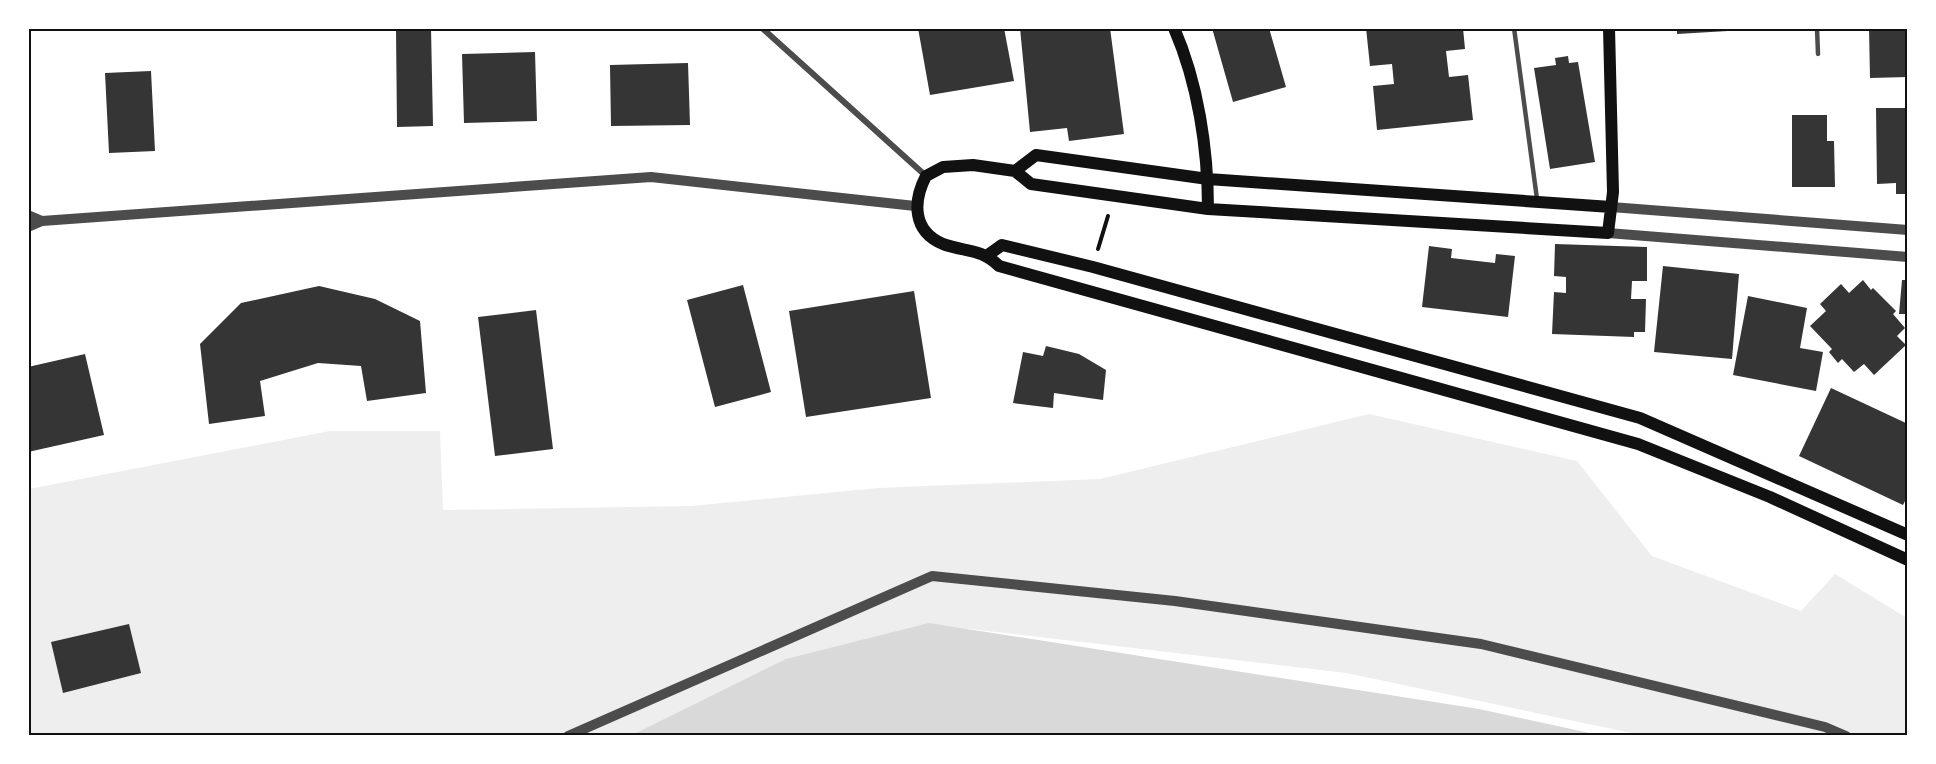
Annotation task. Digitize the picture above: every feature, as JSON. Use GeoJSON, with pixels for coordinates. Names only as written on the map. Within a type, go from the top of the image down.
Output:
{"type":"FeatureCollection","features":[{"type":"Feature","properties":{"kind":"main road"},"geometry":{"type":"LineString","coordinates":[[1174,28],[1190,65],[1208,179],[1208,209]]}},
{"type":"Feature","properties":{"kind":"main road"},"geometry":{"type":"LineString","coordinates":[[1609,28],[1611,207],[1608,233],[1208,209],[1031,184],[1015,171],[958,165],[943,167],[926,176],[915,206],[920,221],[942,243],[988,255],[999,266],[1638,444],[1770,497],[1908,560]]}},
{"type":"Feature","properties":{"kind":"main road"},"geometry":{"type":"LineString","coordinates":[[1015,171],[1036,155],[1208,179],[1611,207]]}},
{"type":"Feature","properties":{"kind":"main road"},"geometry":{"type":"LineString","coordinates":[[988,255],[1002,245],[1093,267],[1640,418],[1908,535]]}},
{"type":"Feature","properties":{"kind":"street"},"geometry":{"type":"LineString","coordinates":[[762,28],[926,176]]}},
{"type":"Feature","properties":{"kind":"street"},"geometry":{"type":"LineString","coordinates":[[28,227],[42,221],[651,177],[915,206]]}},
{"type":"Feature","properties":{"kind":"street"},"geometry":{"type":"LineString","coordinates":[[1611,207],[1908,230]]}},
{"type":"Feature","properties":{"kind":"street"},"geometry":{"type":"LineString","coordinates":[[28,215],[42,221]]}},
{"type":"Feature","properties":{"kind":"street"},"geometry":{"type":"LineString","coordinates":[[1608,233],[1908,257]]}},
{"type":"Feature","properties":{"kind":"street"},"geometry":{"type":"LineString","coordinates":[[568,735],[932,576],[1175,601],[1481,644],[1825,727],[1846,735]]}},
{"type":"Feature","properties":{"kind":"lane"},"geometry":{"type":"LineString","coordinates":[[1514,28],[1537,202]]}},
{"type":"Feature","properties":{"kind":"lane"},"geometry":{"type":"LineString","coordinates":[[1817,28],[1818,54]]}},
{"type":"Feature","properties":{"kind":"path"},"geometry":{"type":"LineString","coordinates":[[1093,267],[1109,214],[1117,216]]}},
{"type":"Feature","properties":{"kind":"shaded area"},"geometry":{"type":"Polygon","coordinates":[[[1369,414],[1577,461],[1652,556],[1801,611],[1835,574],[1907,618],[1907,735],[1641,735],[1346,673],[953,627],[706,735],[29,736],[29,489],[330,431],[440,431],[443,510],[691,506],[878,488],[1100,479],[1369,414]]]}},
{"type":"Feature","properties":{"kind":"shaded area"},"geometry":{"type":"Polygon","coordinates":[[[929,623],[1479,709],[1599,735],[632,735],[786,659],[929,623]]]}},
{"type":"Feature","properties":{"kind":"building"},"geometry":{"type":"Polygon","coordinates":[[[431,28],[433,126],[397,127],[396,29],[431,28]]]}},
{"type":"Feature","properties":{"kind":"building"},"geometry":{"type":"Polygon","coordinates":[[[918,28],[1004,28],[1014,81],[930,95],[918,28]]]}},
{"type":"Feature","properties":{"kind":"building"},"geometry":{"type":"Polygon","coordinates":[[[1020,28],[1110,28],[1124,134],[1069,141],[1067,128],[1030,132],[1020,28]]]}},
{"type":"Feature","properties":{"kind":"building"},"geometry":{"type":"Polygon","coordinates":[[[1212,28],[1269,28],[1286,87],[1233,102],[1212,28]]]}},
{"type":"Feature","properties":{"kind":"building"},"geometry":{"type":"Polygon","coordinates":[[[1366,28],[1463,28],[1465,49],[1446,51],[1449,77],[1468,75],[1473,120],[1377,130],[1373,86],[1394,84],[1392,64],[1370,66],[1366,28]]]}},
{"type":"Feature","properties":{"kind":"building"},"geometry":{"type":"Polygon","coordinates":[[[1677,28],[1745,28],[1745,30],[1677,34],[1677,28]]]}},
{"type":"Feature","properties":{"kind":"building"},"geometry":{"type":"Polygon","coordinates":[[[1869,28],[1908,28],[1908,77],[1870,78],[1869,28]]]}},
{"type":"Feature","properties":{"kind":"building"},"geometry":{"type":"Polygon","coordinates":[[[535,52],[537,121],[464,123],[462,54],[535,52]]]}},
{"type":"Feature","properties":{"kind":"building"},"geometry":{"type":"Polygon","coordinates":[[[1568,56],[1569,63],[1578,62],[1595,162],[1550,169],[1534,68],[1556,65],[1555,58],[1568,56]]]}},
{"type":"Feature","properties":{"kind":"building"},"geometry":{"type":"Polygon","coordinates":[[[688,63],[690,125],[611,126],[610,65],[688,63]]]}},
{"type":"Feature","properties":{"kind":"building"},"geometry":{"type":"Polygon","coordinates":[[[151,71],[155,151],[109,153],[105,73],[151,71]]]}},
{"type":"Feature","properties":{"kind":"building"},"geometry":{"type":"Polygon","coordinates":[[[1876,108],[1908,108],[1908,194],[1896,194],[1896,183],[1877,184],[1876,108]]]}},
{"type":"Feature","properties":{"kind":"building"},"geometry":{"type":"Polygon","coordinates":[[[1792,115],[1827,115],[1827,141],[1834,141],[1835,187],[1792,187],[1792,115]]]}},
{"type":"Feature","properties":{"kind":"building"},"geometry":{"type":"Polygon","coordinates":[[[1555,244],[1647,247],[1647,281],[1632,281],[1631,299],[1646,299],[1645,332],[1634,332],[1634,337],[1552,334],[1554,292],[1566,293],[1566,277],[1554,276],[1555,244]]]}},
{"type":"Feature","properties":{"kind":"building"},"geometry":{"type":"Polygon","coordinates":[[[1429,246],[1452,249],[1451,258],[1495,263],[1496,254],[1515,256],[1508,317],[1422,307],[1429,246]]]}},
{"type":"Feature","properties":{"kind":"building"},"geometry":{"type":"Polygon","coordinates":[[[1663,266],[1739,274],[1732,359],[1654,352],[1663,266]]]}},
{"type":"Feature","properties":{"kind":"building"},"geometry":{"type":"Polygon","coordinates":[[[1863,280],[1871,290],[1873,288],[1896,311],[1893,314],[1905,328],[1897,336],[1906,345],[1874,375],[1864,364],[1854,372],[1842,359],[1838,363],[1829,352],[1832,349],[1810,326],[1826,311],[1820,304],[1841,284],[1849,293],[1863,280]]]}},
{"type":"Feature","properties":{"kind":"building"},"geometry":{"type":"Polygon","coordinates":[[[1902,280],[1908,280],[1908,314],[1899,314],[1902,280]]]}},
{"type":"Feature","properties":{"kind":"building"},"geometry":{"type":"Polygon","coordinates":[[[743,285],[771,392],[715,407],[687,300],[743,285]]]}},
{"type":"Feature","properties":{"kind":"building"},"geometry":{"type":"Polygon","coordinates":[[[319,286],[375,299],[420,321],[426,393],[367,401],[361,366],[318,363],[260,381],[265,416],[209,424],[200,344],[241,303],[319,286]]]}},
{"type":"Feature","properties":{"kind":"building"},"geometry":{"type":"Polygon","coordinates":[[[914,291],[931,398],[806,417],[789,311],[914,291]]]}},
{"type":"Feature","properties":{"kind":"building"},"geometry":{"type":"Polygon","coordinates":[[[1748,296],[1807,308],[1800,348],[1823,352],[1816,391],[1733,375],[1748,296]]]}},
{"type":"Feature","properties":{"kind":"building"},"geometry":{"type":"Polygon","coordinates":[[[536,310],[553,449],[495,456],[478,317],[536,310]]]}},
{"type":"Feature","properties":{"kind":"building"},"geometry":{"type":"Polygon","coordinates":[[[1046,346],[1079,354],[1106,370],[1103,400],[1054,393],[1053,408],[1013,403],[1023,352],[1043,356],[1046,346]]]}},
{"type":"Feature","properties":{"kind":"building"},"geometry":{"type":"Polygon","coordinates":[[[85,354],[104,435],[28,452],[28,367],[85,354]]]}},
{"type":"Feature","properties":{"kind":"building"},"geometry":{"type":"Polygon","coordinates":[[[1831,388],[1908,424],[1908,495],[1903,505],[1799,456],[1831,388]]]}},
{"type":"Feature","properties":{"kind":"building"},"geometry":{"type":"Polygon","coordinates":[[[129,624],[141,673],[63,693],[51,642],[129,624]]]}}]}
